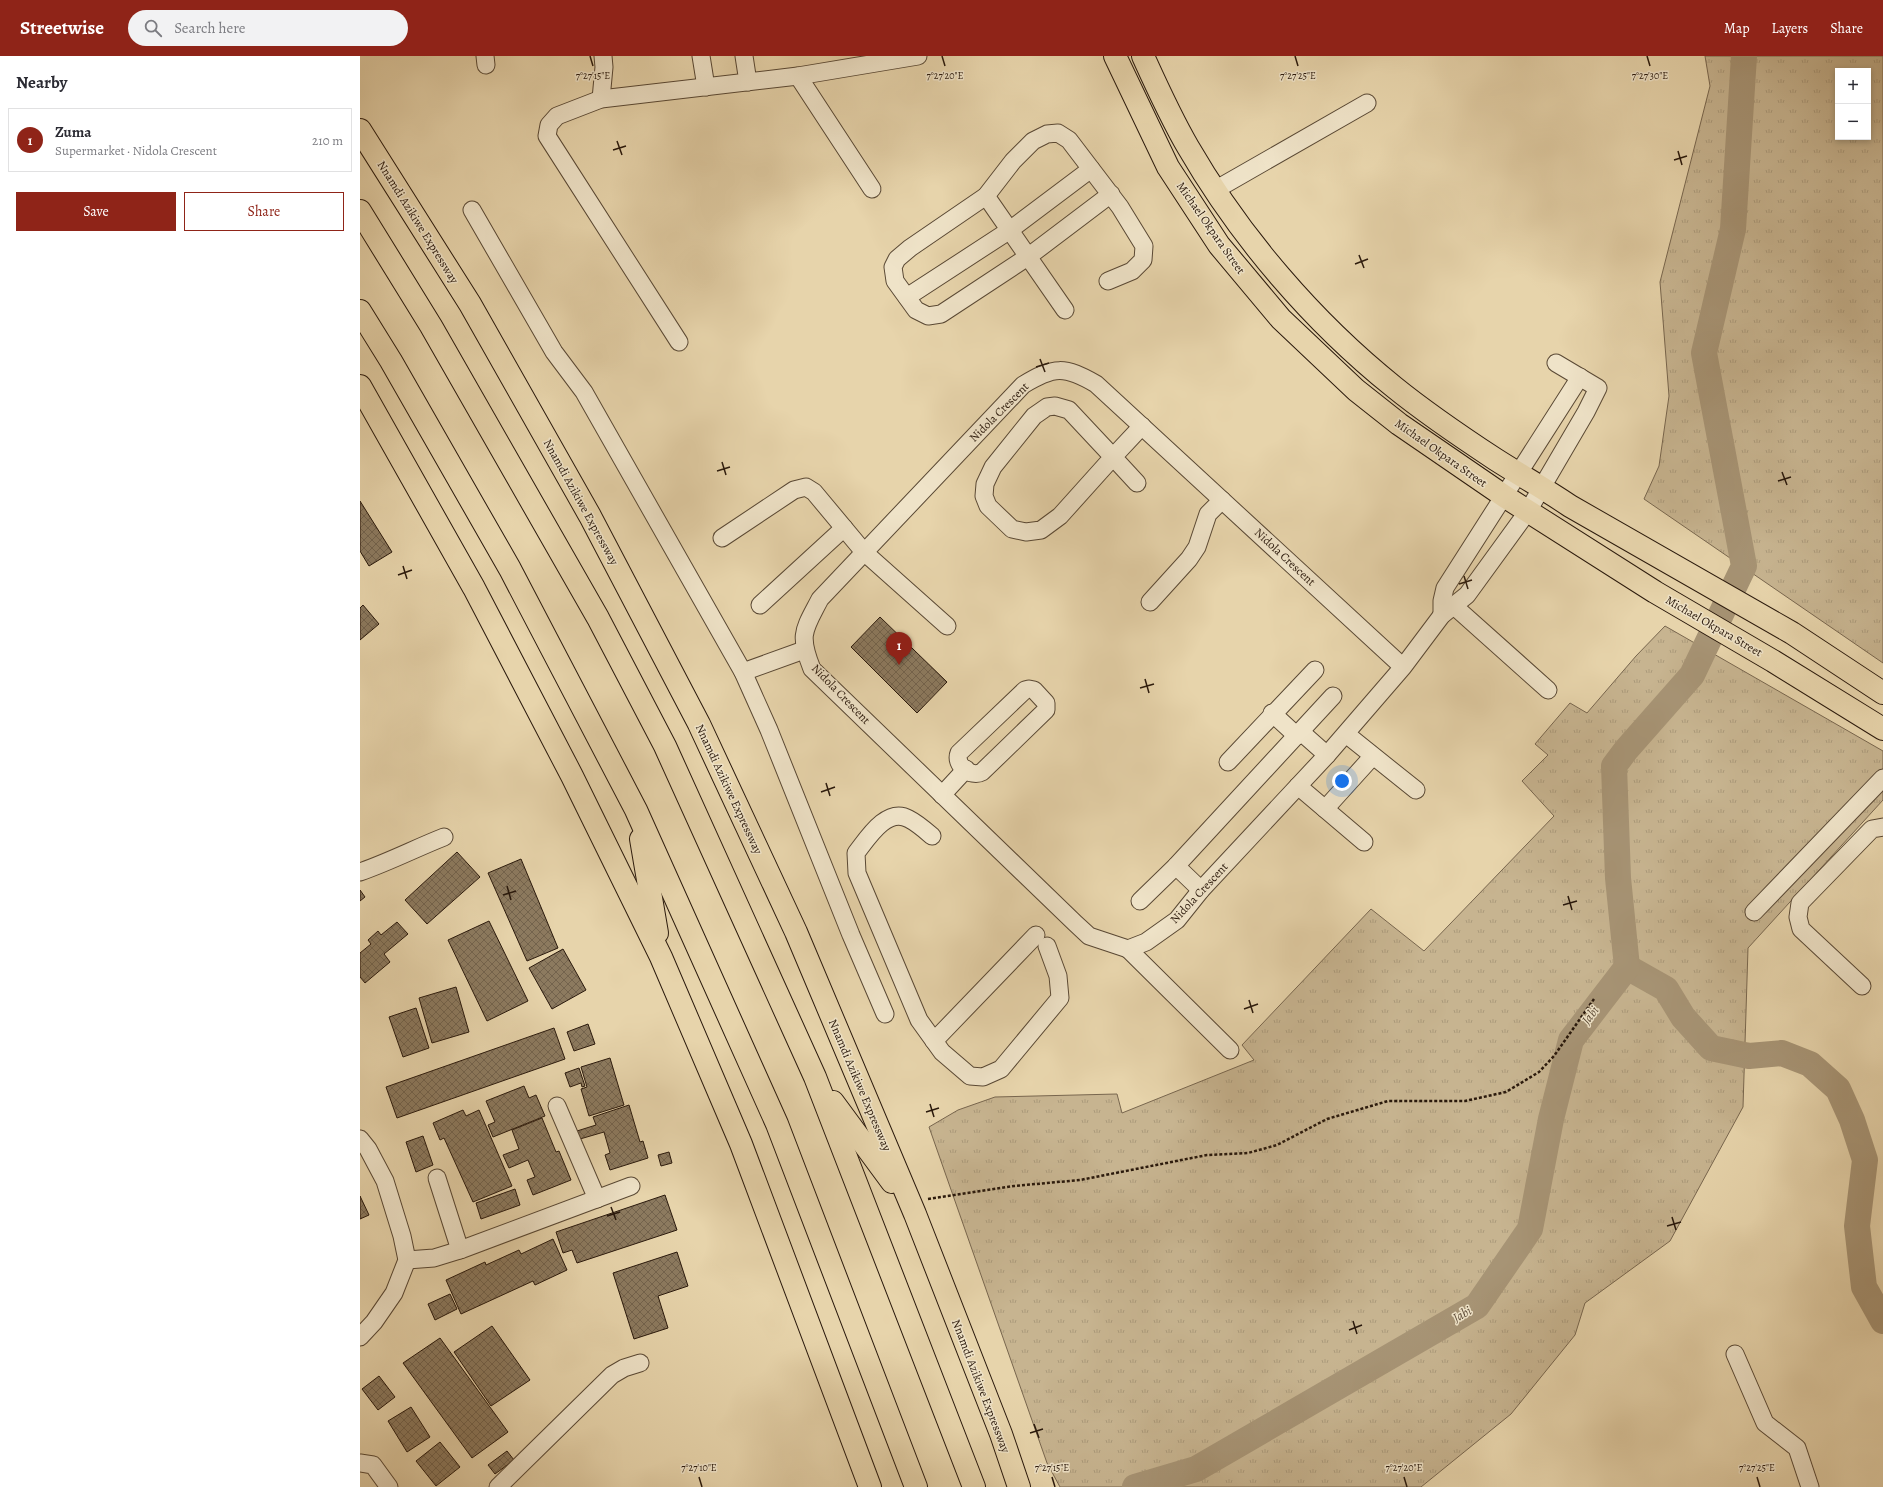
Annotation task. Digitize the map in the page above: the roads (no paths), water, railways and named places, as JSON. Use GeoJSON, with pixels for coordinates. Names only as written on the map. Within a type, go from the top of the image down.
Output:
{"type":"FeatureCollection","features":[{"type":"Feature","properties":{"kind":"main road","name":"Michael Okpara Street"},"geometry":{"type":"LineString","coordinates":[[1115,56],[1168,167],[1220,245],[1281,319],[1356,390],[1398,424],[1504,496],[1655,592],[1773,661],[1883,729]]}},
{"type":"Feature","properties":{"kind":"main road","name":"Michael Okpara Street"},"geometry":{"type":"LineString","coordinates":[[1143,56],[1187,146],[1215,190],[1256,245],[1299,297],[1366,363],[1441,422],[1519,474],[1543,487],[1570,506],[1792,633],[1883,693]]}},
{"type":"Feature","properties":{"kind":"main road","name":"Nnamdi Azikiwe Expressway"},"geometry":{"type":"LineString","coordinates":[[360,130],[474,311],[590,516],[699,724],[796,932],[912,1208],[1001,1434],[1019,1487]]}},
{"type":"Feature","properties":{"kind":"main road"},"geometry":{"type":"LineString","coordinates":[[360,211],[432,326],[598,618],[665,746],[816,1077],[974,1487]]}},
{"type":"Feature","properties":{"kind":"main road"},"geometry":{"type":"LineString","coordinates":[[360,311],[391,361],[510,569],[636,810],[777,1124],[916,1487]]}},
{"type":"Feature","properties":{"kind":"main road"},"geometry":{"type":"LineString","coordinates":[[360,386],[474,588],[572,776],[661,957],[741,1144],[868,1481]]}},
{"type":"Feature","properties":{"kind":"main road"},"geometry":{"type":"LineString","coordinates":[[636,810],[661,957]]}},
{"type":"Feature","properties":{"kind":"main road"},"geometry":{"type":"LineString","coordinates":[[816,1077],[912,1208]]}},
{"type":"Feature","properties":{"kind":"street"},"geometry":{"type":"LineString","coordinates":[[601,99],[604,67],[603,56]]}},
{"type":"Feature","properties":{"kind":"street"},"geometry":{"type":"LineString","coordinates":[[701,56],[706,87]]}},
{"type":"Feature","properties":{"kind":"street"},"geometry":{"type":"LineString","coordinates":[[744,56],[748,82]]}},
{"type":"Feature","properties":{"kind":"street"},"geometry":{"type":"LineString","coordinates":[[679,342],[547,136],[549,125],[557,116],[601,99],[798,76],[879,59],[918,56]]}},
{"type":"Feature","properties":{"kind":"street"},"geometry":{"type":"LineString","coordinates":[[798,76],[872,190]]}},
{"type":"Feature","properties":{"kind":"street"},"geometry":{"type":"LineString","coordinates":[[1215,190],[1367,103]]}},
{"type":"Feature","properties":{"kind":"street"},"geometry":{"type":"LineString","coordinates":[[1108,282],[1132,272],[1143,260],[1144,246],[1137,232],[1111,194],[1069,140],[1058,133],[1047,134],[1033,141],[1013,161],[986,196],[910,248],[897,259],[894,267],[895,281],[916,310],[928,316],[941,314],[1029,256],[1111,194]]}},
{"type":"Feature","properties":{"kind":"street"},"geometry":{"type":"LineString","coordinates":[[906,297],[1010,230],[1091,169]]}},
{"type":"Feature","properties":{"kind":"street"},"geometry":{"type":"LineString","coordinates":[[986,196],[1065,310]]}},
{"type":"Feature","properties":{"kind":"street"},"geometry":{"type":"LineString","coordinates":[[472,210],[554,352],[584,392],[743,672],[769,730],[851,936],[885,1014]]}},
{"type":"Feature","properties":{"kind":"street"},"geometry":{"type":"LineString","coordinates":[[1548,690],[1448,611],[1442,601],[1446,588],[1580,377],[1556,363]]}},
{"type":"Feature","properties":{"kind":"street","name":"Nidola Crescent"},"geometry":{"type":"LineString","coordinates":[[1403,667],[1096,384],[1083,376],[1060,370],[1043,373],[1023,385],[820,599],[804,630],[804,650],[812,668],[1089,936],[1128,949],[1146,942],[1178,920],[1201,890],[1346,734],[1403,667],[1448,611],[1467,595],[1528,511],[1598,388],[1580,377]]}},
{"type":"Feature","properties":{"kind":"street"},"geometry":{"type":"LineString","coordinates":[[1137,483],[1113,458],[1069,410],[1055,406],[1047,407],[1034,416],[993,467],[985,484],[984,496],[988,506],[1012,529],[1026,532],[1041,530],[1060,516],[1113,458],[1142,426]]}},
{"type":"Feature","properties":{"kind":"street"},"geometry":{"type":"LineString","coordinates":[[722,538],[794,490],[806,487],[814,492],[864,552],[947,626]]}},
{"type":"Feature","properties":{"kind":"street"},"geometry":{"type":"LineString","coordinates":[[1150,602],[1189,559],[1197,546],[1208,514],[1222,500]]}},
{"type":"Feature","properties":{"kind":"street"},"geometry":{"type":"LineString","coordinates":[[760,605],[844,528]]}},
{"type":"Feature","properties":{"kind":"street"},"geometry":{"type":"LineString","coordinates":[[743,672],[804,650]]}},
{"type":"Feature","properties":{"kind":"street"},"geometry":{"type":"LineString","coordinates":[[1228,762],[1272,713],[1314,670]]}},
{"type":"Feature","properties":{"kind":"street"},"geometry":{"type":"LineString","coordinates":[[1025,690],[1034,690],[1046,703],[1046,710],[982,772],[977,775],[972,774],[966,769],[958,762],[957,758],[959,753],[1025,690]]}},
{"type":"Feature","properties":{"kind":"street"},"geometry":{"type":"LineString","coordinates":[[1140,901],[1176,866],[1333,696]]}},
{"type":"Feature","properties":{"kind":"street"},"geometry":{"type":"LineString","coordinates":[[1272,713],[1327,755]]}},
{"type":"Feature","properties":{"kind":"street"},"geometry":{"type":"LineString","coordinates":[[1346,734],[1372,757],[1416,790]]}},
{"type":"Feature","properties":{"kind":"street"},"geometry":{"type":"LineString","coordinates":[[1325,808],[1372,757]]}},
{"type":"Feature","properties":{"kind":"street"},"geometry":{"type":"LineString","coordinates":[[942,794],[966,769]]}},
{"type":"Feature","properties":{"kind":"street"},"geometry":{"type":"LineString","coordinates":[[1754,912],[1883,778]]}},
{"type":"Feature","properties":{"kind":"street"},"geometry":{"type":"LineString","coordinates":[[1298,786],[1364,842]]}},
{"type":"Feature","properties":{"kind":"street"},"geometry":{"type":"LineString","coordinates":[[932,836],[908,818],[895,816],[879,825],[856,853],[857,873],[919,1020],[934,1041],[942,1052],[970,1076],[983,1077],[1001,1069],[1060,998],[1058,976],[1041,940],[934,1041]]}},
{"type":"Feature","properties":{"kind":"street"},"geometry":{"type":"LineString","coordinates":[[1862,986],[1801,929],[1798,917],[1800,903],[1872,829],[1883,827]]}},
{"type":"Feature","properties":{"kind":"street"},"geometry":{"type":"LineString","coordinates":[[360,872],[381,865],[407,851],[444,837]]}},
{"type":"Feature","properties":{"kind":"street"},"geometry":{"type":"LineString","coordinates":[[1176,866],[1201,890]]}},
{"type":"Feature","properties":{"kind":"street"},"geometry":{"type":"LineString","coordinates":[[1128,949],[1230,1050]]}},
{"type":"Feature","properties":{"kind":"street"},"geometry":{"type":"LineString","coordinates":[[557,1106],[597,1199]]}},
{"type":"Feature","properties":{"kind":"street"},"geometry":{"type":"LineString","coordinates":[[360,1139],[368,1149],[384,1181],[400,1230],[407,1260],[394,1293],[374,1322],[360,1338]]}},
{"type":"Feature","properties":{"kind":"street"},"geometry":{"type":"LineString","coordinates":[[437,1178],[460,1250]]}},
{"type":"Feature","properties":{"kind":"street"},"geometry":{"type":"LineString","coordinates":[[407,1260],[434,1258],[460,1250],[631,1186]]}},
{"type":"Feature","properties":{"kind":"street"},"geometry":{"type":"LineString","coordinates":[[1734,1354],[1765,1423],[1797,1448],[1810,1487]]}},
{"type":"Feature","properties":{"kind":"street"},"geometry":{"type":"LineString","coordinates":[[498,1487],[612,1375],[624,1368],[640,1362]]}},
{"type":"Feature","properties":{"kind":"street"},"geometry":{"type":"LineString","coordinates":[[360,1463],[373,1465],[389,1487]]}},
{"type":"Feature","properties":{"kind":"waterway"},"geometry":{"type":"LineString","coordinates":[[1627,967],[1618,878],[1614,766],[1626,750],[1692,675],[1744,566],[1704,353],[1733,229],[1744,56]]}},
{"type":"Feature","properties":{"kind":"waterway"},"geometry":{"type":"LineString","coordinates":[[1627,967],[1666,989],[1683,1017],[1711,1048],[1749,1056],[1782,1053],[1810,1064],[1838,1089],[1852,1120],[1865,1160],[1857,1226],[1864,1287],[1883,1321]]}},
{"type":"Feature","properties":{"kind":"waterway","name":"Jabi"},"geometry":{"type":"LineString","coordinates":[[1135,1487],[1196,1469],[1477,1306],[1530,1229],[1551,1119],[1571,1040],[1627,967]]}},
{"type":"Feature","properties":{"kind":"place","name":"Zuma"},"geometry":{"type":"Point","coordinates":[899,665]}}]}
